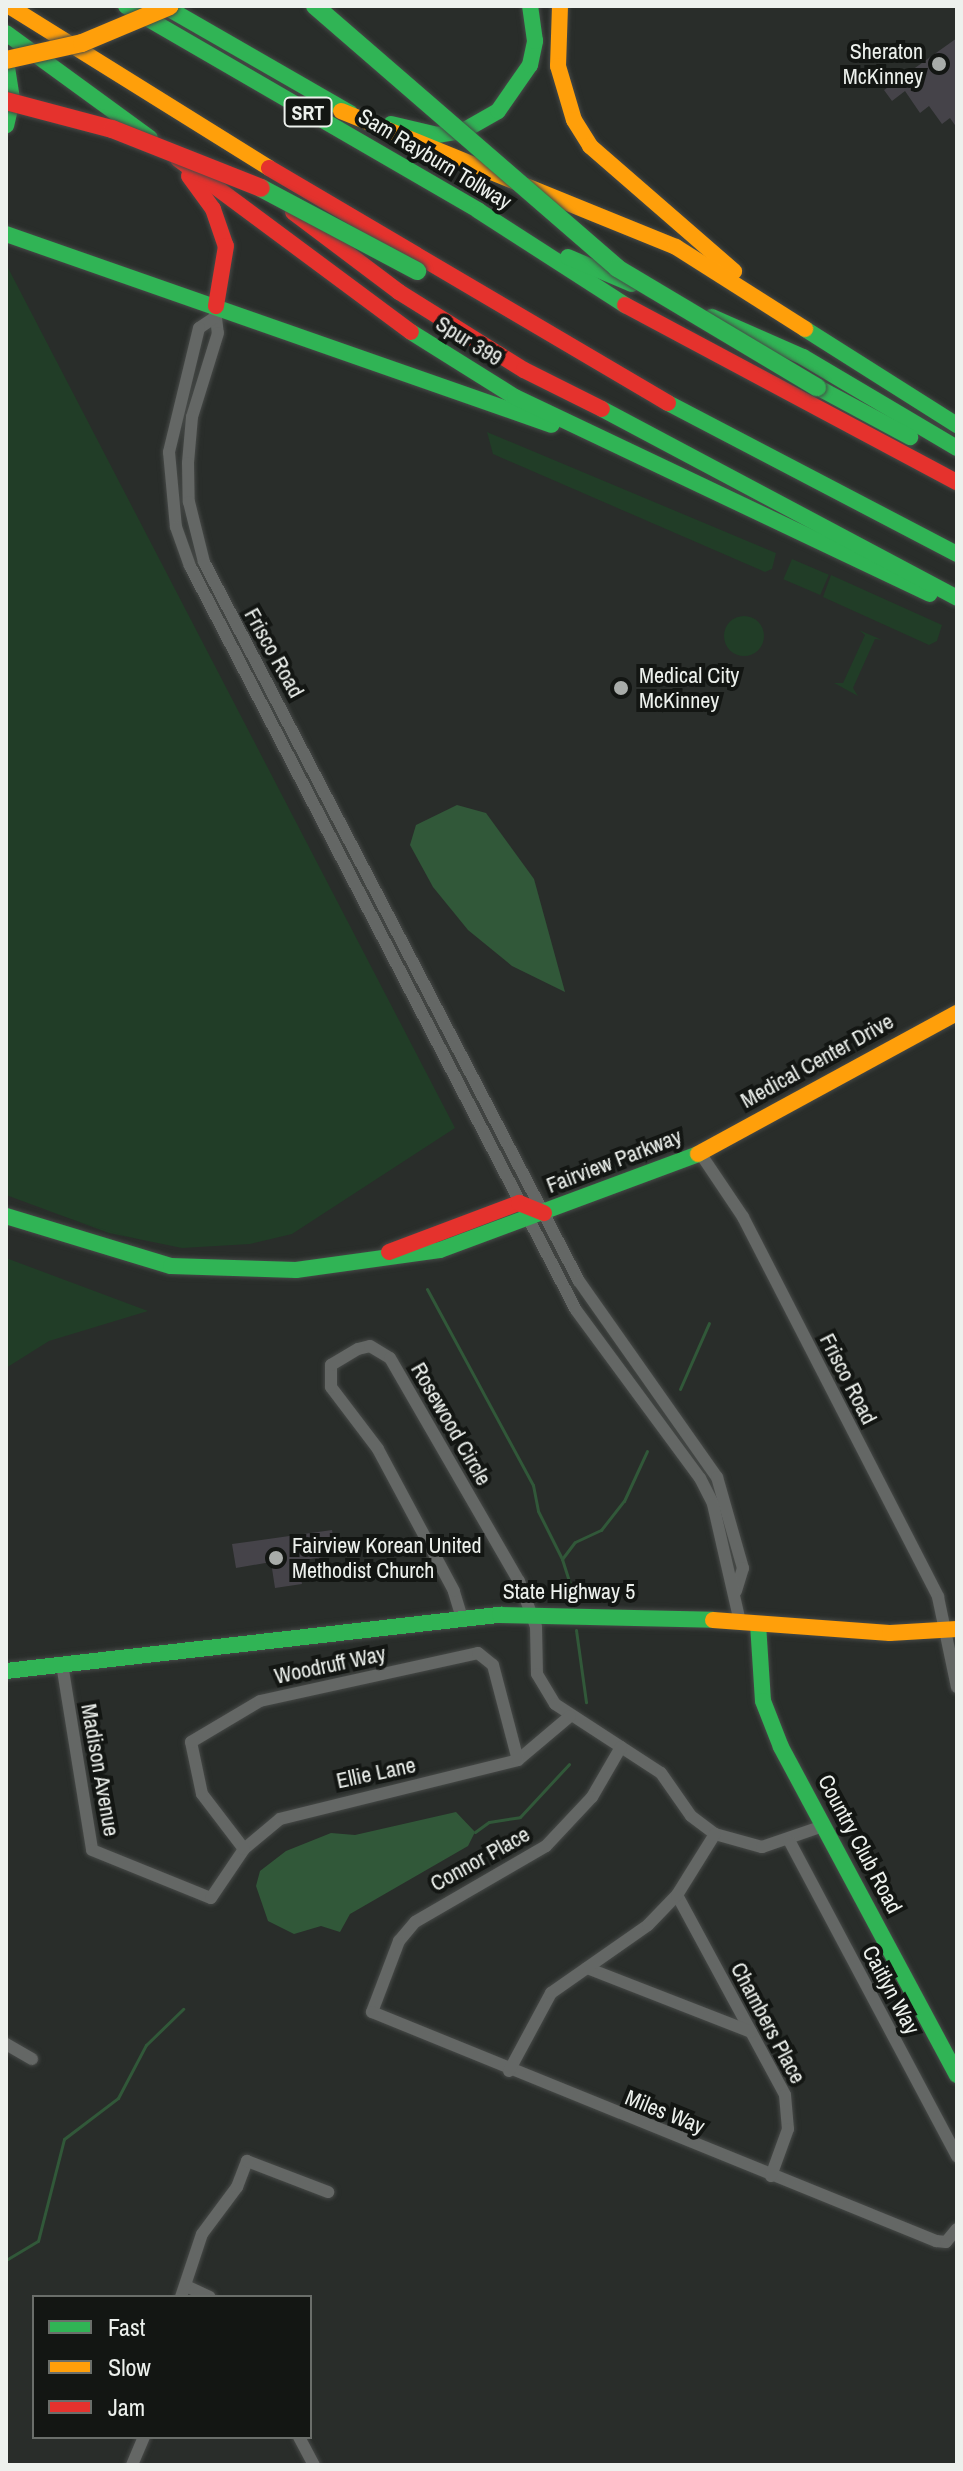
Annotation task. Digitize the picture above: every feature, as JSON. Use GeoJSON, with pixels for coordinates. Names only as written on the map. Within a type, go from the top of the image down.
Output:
{"type":"FeatureCollection","features":[{"type":"Feature","properties":{"kind":"main road"},"geometry":{"type":"LineString","coordinates":[[9,6],[141,92],[645,391],[831,492],[957,554]]}},
{"type":"Feature","properties":{"kind":"main road"},"geometry":{"type":"LineString","coordinates":[[6,125],[12,100],[6,60],[82,43],[167,6],[341,111],[429,151],[638,227],[787,316],[957,425]]}},
{"type":"Feature","properties":{"kind":"main road"},"geometry":{"type":"LineString","coordinates":[[315,6],[617,268],[817,387],[957,462]]}},
{"type":"Feature","properties":{"kind":"main road"},"geometry":{"type":"LineString","coordinates":[[341,111],[437,135],[483,121],[511,97],[530,65],[535,41],[530,6]]}},
{"type":"Feature","properties":{"kind":"main road"},"geometry":{"type":"LineString","coordinates":[[560,6],[558,66],[574,120],[590,146],[636,192],[787,316]]}},
{"type":"Feature","properties":{"kind":"main road","name":"Sam Rayburn Tollway"},"geometry":{"type":"LineString","coordinates":[[131,9],[479,211],[551,260],[746,374],[957,482]]}},
{"type":"Feature","properties":{"kind":"main road","name":"Spur 399"},"geometry":{"type":"LineString","coordinates":[[6,33],[410,332],[610,446],[957,606]]}},
{"type":"Feature","properties":{"kind":"main road"},"geometry":{"type":"LineString","coordinates":[[141,92],[362,265],[467,336],[957,598]]}},
{"type":"Feature","properties":{"kind":"main road"},"geometry":{"type":"LineString","coordinates":[[6,101],[112,129],[241,177],[417,271],[716,443],[831,492]]}},
{"type":"Feature","properties":{"kind":"main road"},"geometry":{"type":"LineString","coordinates":[[173,156],[222,228],[226,266],[215,312]]}},
{"type":"Feature","properties":{"kind":"main road"},"geometry":{"type":"LineString","coordinates":[[479,211],[582,264],[803,357],[957,448]]}},
{"type":"Feature","properties":{"kind":"main road"},"geometry":{"type":"LineString","coordinates":[[6,234],[215,312],[610,446]]}},
{"type":"Feature","properties":{"kind":"main road","name":"Medical Center Drive"},"geometry":{"type":"LineString","coordinates":[[700,1153],[957,1013]]}},
{"type":"Feature","properties":{"kind":"main road","name":"Fairview Parkway"},"geometry":{"type":"LineString","coordinates":[[6,1216],[171,1266],[254,1271],[356,1262],[440,1250],[531,1212],[700,1153]]}},
{"type":"Feature","properties":{"kind":"main road","name":"State Highway 5"},"geometry":{"type":"LineString","coordinates":[[6,1671],[462,1618],[533,1614],[950,1630]]}},
{"type":"Feature","properties":{"kind":"main road","name":"Country Club Road"},"geometry":{"type":"LineString","coordinates":[[749,1623],[763,1701],[823,1826],[957,2075]]}},
{"type":"Feature","properties":{"kind":"street","name":"Frisco Road"},"geometry":{"type":"LineString","coordinates":[[215,312],[218,333],[192,417],[188,463],[189,502],[204,562],[454,1037],[531,1212]]}},
{"type":"Feature","properties":{"kind":"street"},"geometry":{"type":"LineString","coordinates":[[215,312],[199,328],[169,452],[174,515],[190,566],[438,1045],[531,1212],[603,1321],[658,1391],[727,1499],[743,1568],[736,1591]]}},
{"type":"Feature","properties":{"kind":"street"},"geometry":{"type":"LineString","coordinates":[[190,566],[204,562]]}},
{"type":"Feature","properties":{"kind":"street"},"geometry":{"type":"LineString","coordinates":[[321,823],[337,815]]}},
{"type":"Feature","properties":{"kind":"street"},"geometry":{"type":"LineString","coordinates":[[438,1045],[454,1037]]}},
{"type":"Feature","properties":{"kind":"street","name":"Frisco Road"},"geometry":{"type":"LineString","coordinates":[[700,1153],[743,1217],[938,1597],[950,1630],[957,1687]]}},
{"type":"Feature","properties":{"kind":"street"},"geometry":{"type":"LineString","coordinates":[[531,1212],[576,1310],[646,1400],[713,1504],[736,1591],[749,1623]]}},
{"type":"Feature","properties":{"kind":"street","name":"Rosewood Circle"},"geometry":{"type":"LineString","coordinates":[[462,1618],[454,1591],[378,1449],[331,1387],[331,1365],[358,1349],[370,1346],[390,1358],[533,1614]]}},
{"type":"Feature","properties":{"kind":"street"},"geometry":{"type":"LineString","coordinates":[[646,1400],[658,1391]]}},
{"type":"Feature","properties":{"kind":"street"},"geometry":{"type":"LineString","coordinates":[[533,1614],[537,1674],[555,1704],[661,1773],[691,1816],[715,1834],[746,1846],[790,1842],[823,1826]]}},
{"type":"Feature","properties":{"kind":"street","name":"Woodruff Way"},"geometry":{"type":"LineString","coordinates":[[244,1849],[202,1794],[191,1742],[260,1701],[488,1656],[518,1760]]}},
{"type":"Feature","properties":{"kind":"street","name":"Madison Avenue"},"geometry":{"type":"LineString","coordinates":[[62,1664],[92,1850],[211,1898]]}},
{"type":"Feature","properties":{"kind":"street","name":"Ellie Lane"},"geometry":{"type":"LineString","coordinates":[[211,1898],[244,1849],[304,1809],[518,1760],[570,1716]]}},
{"type":"Feature","properties":{"kind":"street","name":"Connor Place"},"geometry":{"type":"LineString","coordinates":[[372,2012],[399,1941],[415,1922],[546,1846],[592,1797],[621,1747]]}},
{"type":"Feature","properties":{"kind":"street"},"geometry":{"type":"LineString","coordinates":[[509,2071],[536,2012],[567,1979],[624,1946],[677,1895],[715,1834]]}},
{"type":"Feature","properties":{"kind":"street","name":"Caitlyn Way"},"geometry":{"type":"LineString","coordinates":[[790,1842],[957,2156]]}},
{"type":"Feature","properties":{"kind":"street","name":"Chambers Place"},"geometry":{"type":"LineString","coordinates":[[677,1895],[751,2032],[789,2115],[771,2176]]}},
{"type":"Feature","properties":{"kind":"street"},"geometry":{"type":"LineString","coordinates":[[587,1968],[751,2032]]}},
{"type":"Feature","properties":{"kind":"street","name":"Miles Way"},"geometry":{"type":"LineString","coordinates":[[372,2012],[509,2071],[771,2176],[946,2242],[957,2229]]}},
{"type":"Feature","properties":{"kind":"street"},"geometry":{"type":"LineString","coordinates":[[6,2044],[32,2059]]}},
{"type":"Feature","properties":{"kind":"street"},"geometry":{"type":"LineString","coordinates":[[183,2291],[202,2234],[237,2187],[247,2161],[328,2192]]}},
{"type":"Feature","properties":{"kind":"street"},"geometry":{"type":"LineString","coordinates":[[132,2465],[143,2439]]}},
{"type":"Feature","properties":{"kind":"street"},"geometry":{"type":"LineString","coordinates":[[300,2439],[314,2465]]}},
{"type":"Feature","properties":{"kind":"shaded area"},"geometry":{"type":"Polygon","coordinates":[[[6,264],[455,1128],[292,1234],[250,1244],[182,1248],[109,1233],[6,1195],[6,264]]]}},
{"type":"Feature","properties":{"kind":"shaded area"},"geometry":{"type":"Polygon","coordinates":[[[487,432],[776,553],[772,569],[765,572],[493,454],[487,432]]]}},
{"type":"Feature","properties":{"kind":"shaded area"},"geometry":{"type":"Polygon","coordinates":[[[792,559],[829,575],[820,595],[783,579],[792,559]]]}},
{"type":"Feature","properties":{"kind":"shaded area"},"geometry":{"type":"Polygon","coordinates":[[[831,575],[942,625],[937,641],[929,645],[823,597],[831,575]]]}},
{"type":"Feature","properties":{"kind":"shaded area"},"geometry":{"type":"Polygon","coordinates":[[[744,616],[758,622],[764,636],[758,650],[744,656],[730,650],[724,636],[730,622],[744,616]]]}},
{"type":"Feature","properties":{"kind":"shaded area"},"geometry":{"type":"Polygon","coordinates":[[[859,630],[882,640],[875,639],[853,688],[858,696],[834,683],[843,683],[865,635],[859,630]]]}},
{"type":"Feature","properties":{"kind":"shaded area"},"geometry":{"type":"Polygon","coordinates":[[[457,805],[486,813],[534,879],[565,992],[512,966],[468,930],[433,887],[410,845],[416,825],[457,805]]]}},
{"type":"Feature","properties":{"kind":"shaded area"},"geometry":{"type":"Polygon","coordinates":[[[6,1258],[148,1311],[49,1341],[6,1368],[6,1258]]]}},
{"type":"Feature","properties":{"kind":"shaded area"},"geometry":{"type":"Polygon","coordinates":[[[456,1812],[475,1832],[468,1846],[350,1914],[340,1932],[321,1926],[294,1934],[268,1921],[256,1886],[260,1871],[286,1851],[331,1833],[355,1835],[456,1812]]]}},
{"type":"Feature","properties":{"kind":"building","name":"Sheraton McKinney"},"geometry":{"type":"Polygon","coordinates":[[[957,38],[957,128],[950,118],[942,124],[929,106],[920,113],[905,91],[892,101],[884,90],[957,38]]]}},
{"type":"Feature","properties":{"kind":"building","name":"Fairview Korean United Methodist Church"},"geometry":{"type":"Polygon","coordinates":[[[332,1530],[336,1555],[298,1561],[302,1584],[275,1588],[271,1562],[236,1568],[232,1544],[332,1530]]]}},
{"type":"Feature","properties":{"kind":"waterway"},"geometry":{"type":"LineString","coordinates":[[427,1289],[533,1485],[538,1511],[562,1559]]}},
{"type":"Feature","properties":{"kind":"waterway"},"geometry":{"type":"LineString","coordinates":[[680,1389],[709,1323]]}},
{"type":"Feature","properties":{"kind":"waterway"},"geometry":{"type":"LineString","coordinates":[[575,1600],[562,1559],[575,1542],[601,1530],[624,1501],[647,1451]]}},
{"type":"Feature","properties":{"kind":"waterway"},"geometry":{"type":"LineString","coordinates":[[576,1630],[586,1702]]}},
{"type":"Feature","properties":{"kind":"waterway"},"geometry":{"type":"LineString","coordinates":[[475,1832],[489,1822],[520,1817],[569,1764]]}},
{"type":"Feature","properties":{"kind":"waterway"},"geometry":{"type":"LineString","coordinates":[[6,2260],[38,2241],[64,2139],[118,2098],[146,2045],[183,2009]]}},
{"type":"Feature","properties":{"kind":"traffic: fast"},"geometry":{"type":"LineString","coordinates":[[126,6],[479,211],[625,305]]}},
{"type":"Feature","properties":{"kind":"traffic: fast"},"geometry":{"type":"LineString","coordinates":[[164,6],[350,113]]}},
{"type":"Feature","properties":{"kind":"traffic: fast"},"geometry":{"type":"LineString","coordinates":[[315,6],[617,268],[817,387]]}},
{"type":"Feature","properties":{"kind":"traffic: fast"},"geometry":{"type":"LineString","coordinates":[[391,124],[437,135],[463,131],[498,111],[530,65],[535,41],[530,6]]}},
{"type":"Feature","properties":{"kind":"traffic: fast"},"geometry":{"type":"LineString","coordinates":[[6,33],[150,138]]}},
{"type":"Feature","properties":{"kind":"traffic: fast"},"geometry":{"type":"LineString","coordinates":[[6,61],[12,100],[6,125]]}},
{"type":"Feature","properties":{"kind":"traffic: fast"},"geometry":{"type":"LineString","coordinates":[[261,188],[417,271]]}},
{"type":"Feature","properties":{"kind":"traffic: fast"},"geometry":{"type":"LineString","coordinates":[[6,234],[552,425]]}},
{"type":"Feature","properties":{"kind":"traffic: fast"},"geometry":{"type":"LineString","coordinates":[[568,257],[632,284]]}},
{"type":"Feature","properties":{"kind":"traffic: fast"},"geometry":{"type":"LineString","coordinates":[[712,317],[803,357],[957,448]]}},
{"type":"Feature","properties":{"kind":"traffic: fast"},"geometry":{"type":"LineString","coordinates":[[805,329],[957,425]]}},
{"type":"Feature","properties":{"kind":"traffic: fast"},"geometry":{"type":"LineString","coordinates":[[411,332],[515,397],[930,594]]}},
{"type":"Feature","properties":{"kind":"traffic: fast"},"geometry":{"type":"LineString","coordinates":[[817,387],[910,437]]}},
{"type":"Feature","properties":{"kind":"traffic: fast"},"geometry":{"type":"LineString","coordinates":[[668,403],[957,554]]}},
{"type":"Feature","properties":{"kind":"traffic: fast"},"geometry":{"type":"LineString","coordinates":[[602,409],[957,598]]}},
{"type":"Feature","properties":{"kind":"traffic: fast"},"geometry":{"type":"LineString","coordinates":[[6,1216],[171,1266],[296,1270],[440,1250],[698,1154]]}},
{"type":"Feature","properties":{"kind":"traffic: fast"},"geometry":{"type":"LineString","coordinates":[[6,1671],[500,1615],[713,1620]]}},
{"type":"Feature","properties":{"kind":"traffic: fast"},"geometry":{"type":"LineString","coordinates":[[758,1624],[763,1701],[781,1747],[957,2075]]}},
{"type":"Feature","properties":{"kind":"traffic: slow"},"geometry":{"type":"LineString","coordinates":[[9,6],[269,168]]}},
{"type":"Feature","properties":{"kind":"traffic: slow"},"geometry":{"type":"LineString","coordinates":[[6,60],[82,43],[170,6]]}},
{"type":"Feature","properties":{"kind":"traffic: slow"},"geometry":{"type":"LineString","coordinates":[[560,6],[558,66],[574,120],[590,146],[734,271]]}},
{"type":"Feature","properties":{"kind":"traffic: slow"},"geometry":{"type":"LineString","coordinates":[[341,111],[676,247],[805,329]]}},
{"type":"Feature","properties":{"kind":"traffic: slow"},"geometry":{"type":"LineString","coordinates":[[698,1154],[957,1013]]}},
{"type":"Feature","properties":{"kind":"traffic: slow"},"geometry":{"type":"LineString","coordinates":[[713,1620],[890,1633],[957,1629]]}},
{"type":"Feature","properties":{"kind":"traffic: jam"},"geometry":{"type":"LineString","coordinates":[[6,101],[112,129],[261,188]]}},
{"type":"Feature","properties":{"kind":"traffic: jam"},"geometry":{"type":"LineString","coordinates":[[178,159],[411,332]]}},
{"type":"Feature","properties":{"kind":"traffic: jam"},"geometry":{"type":"LineString","coordinates":[[269,168],[668,403]]}},
{"type":"Feature","properties":{"kind":"traffic: jam"},"geometry":{"type":"LineString","coordinates":[[189,176],[213,209],[226,246],[216,306]]}},
{"type":"Feature","properties":{"kind":"traffic: jam"},"geometry":{"type":"LineString","coordinates":[[293,212],[399,292],[524,370],[602,409]]}},
{"type":"Feature","properties":{"kind":"traffic: jam"},"geometry":{"type":"LineString","coordinates":[[625,305],[957,482]]}},
{"type":"Feature","properties":{"kind":"traffic: jam"},"geometry":{"type":"LineString","coordinates":[[389,1252],[519,1203],[544,1213]]}},
{"type":"Feature","properties":{"kind":"place","name":"Sheraton McKinney"},"geometry":{"type":"Point","coordinates":[939,64]}},
{"type":"Feature","properties":{"kind":"place","name":"Medical City McKinney"},"geometry":{"type":"Point","coordinates":[621,688]}},
{"type":"Feature","properties":{"kind":"place","name":"Fairview Korean United Methodist Church"},"geometry":{"type":"Point","coordinates":[276,1558]}}]}
